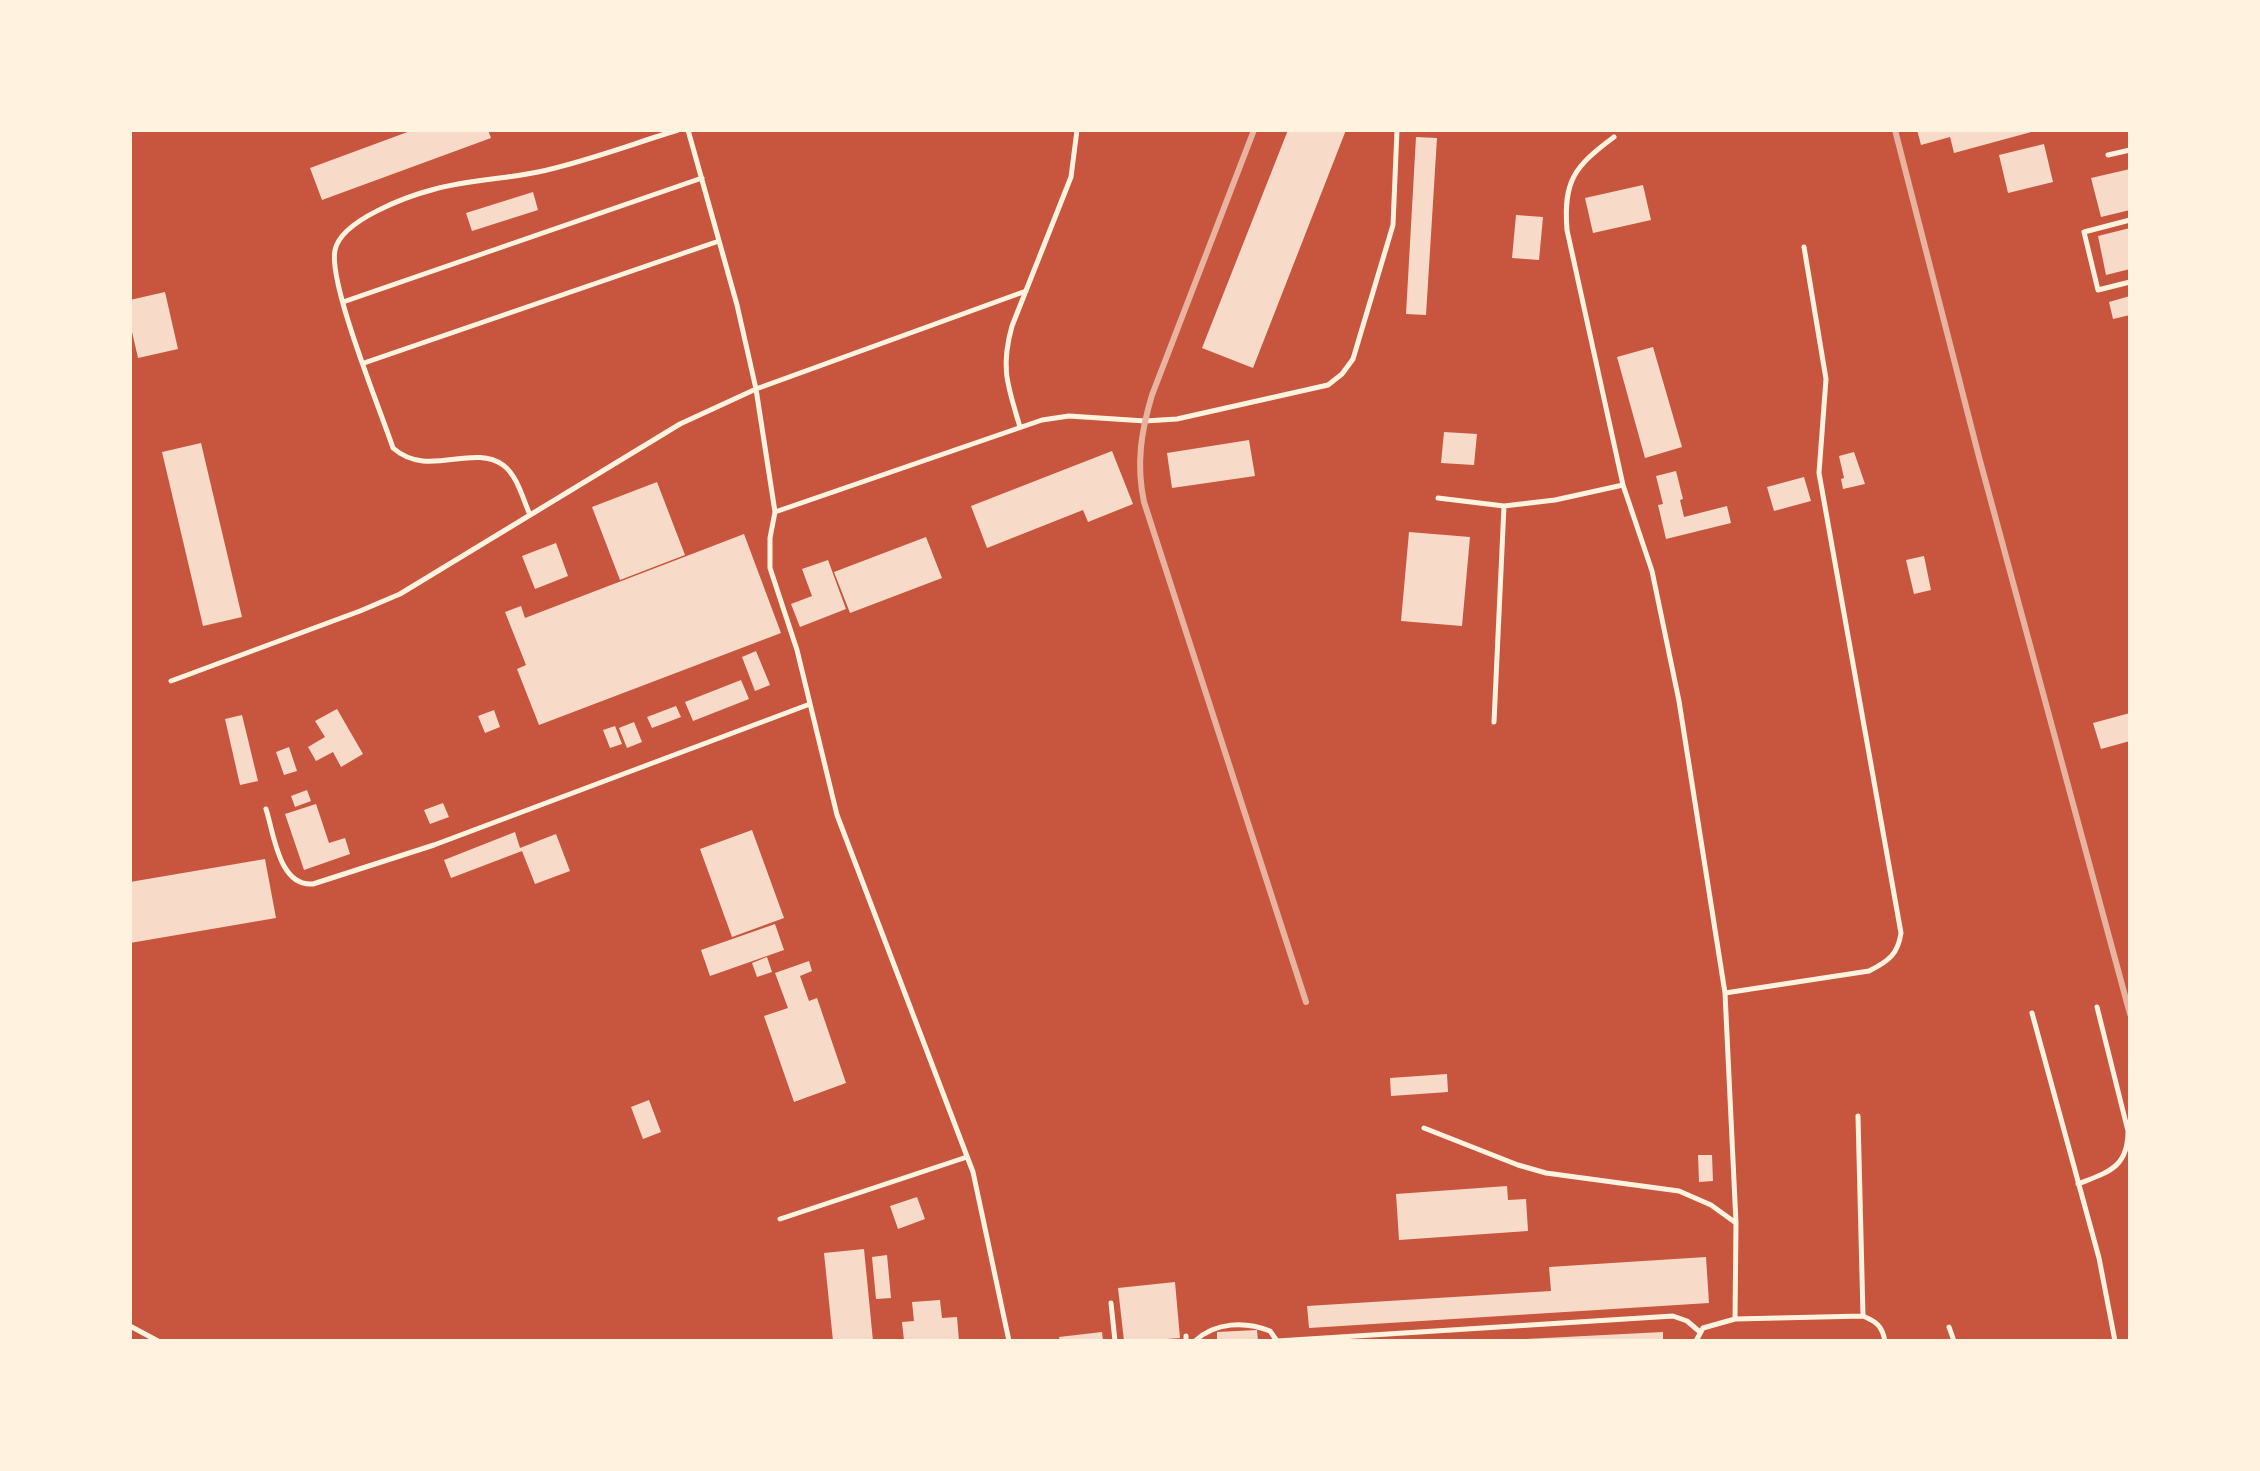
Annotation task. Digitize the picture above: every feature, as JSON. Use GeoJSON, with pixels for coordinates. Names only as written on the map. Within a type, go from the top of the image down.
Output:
{"type":"FeatureCollection","features":[{"type":"Feature","properties":{"kind":"lane"},"geometry":{"type":"LineString","coordinates":[[530,515],[515,480],[503,465],[467,458],[425,462],[405,459],[393,448],[343,302],[334,269],[335,248],[344,232],[360,219],[433,189],[540,172],[678,130]]}},
{"type":"Feature","properties":{"kind":"lane"},"geometry":{"type":"LineString","coordinates":[[688,130],[756,389],[775,512],[770,538],[770,568],[797,650],[837,815],[967,1157],[1009,1341]]}},
{"type":"Feature","properties":{"kind":"lane"},"geometry":{"type":"LineString","coordinates":[[1020,427],[1005,374],[1005,351],[1071,177],[1077,130]]}},
{"type":"Feature","properties":{"kind":"lane"},"geometry":{"type":"LineString","coordinates":[[775,512],[1042,420],[1069,416],[1145,421],[1177,419],[1328,385],[1342,374],[1353,359],[1393,225],[1397,130]]}},
{"type":"Feature","properties":{"kind":"lane"},"geometry":{"type":"LineString","coordinates":[[1614,137],[1587,157],[1571,179],[1565,209],[1567,230],[1623,485],[1652,571],[1679,701],[1725,993],[1736,1223],[1735,1319]]}},
{"type":"Feature","properties":{"kind":"lane"},"geometry":{"type":"LineString","coordinates":[[2108,155],[2130,150]]}},
{"type":"Feature","properties":{"kind":"lane"},"geometry":{"type":"LineString","coordinates":[[343,302],[702,178]]}},
{"type":"Feature","properties":{"kind":"lane"},"geometry":{"type":"LineString","coordinates":[[2130,220],[2084,232],[2098,290],[2130,282]]}},
{"type":"Feature","properties":{"kind":"lane"},"geometry":{"type":"LineString","coordinates":[[364,363],[719,241]]}},
{"type":"Feature","properties":{"kind":"lane"},"geometry":{"type":"LineString","coordinates":[[1725,993],[1869,971],[1887,962],[1898,949],[1901,933],[1819,473],[1826,379],[1804,247]]}},
{"type":"Feature","properties":{"kind":"lane"},"geometry":{"type":"LineString","coordinates":[[171,681],[400,594],[680,424],[756,389],[1026,291]]}},
{"type":"Feature","properties":{"kind":"lane"},"geometry":{"type":"LineString","coordinates":[[1438,498],[1504,506],[1555,500],[1623,485]]}},
{"type":"Feature","properties":{"kind":"lane"},"geometry":{"type":"LineString","coordinates":[[1494,722],[1504,506]]}},
{"type":"Feature","properties":{"kind":"lane"},"geometry":{"type":"LineString","coordinates":[[266,809],[285,868],[296,882],[313,884],[434,845],[810,704]]}},
{"type":"Feature","properties":{"kind":"lane"},"geometry":{"type":"LineString","coordinates":[[2078,1184],[2111,1171],[2125,1155],[2128,1142],[2128,1131],[2097,1007]]}},
{"type":"Feature","properties":{"kind":"lane"},"geometry":{"type":"LineString","coordinates":[[2032,1013],[2099,1258],[2115,1341]]}},
{"type":"Feature","properties":{"kind":"lane"},"geometry":{"type":"LineString","coordinates":[[1858,1116],[1863,1316]]}},
{"type":"Feature","properties":{"kind":"lane"},"geometry":{"type":"LineString","coordinates":[[1424,1128],[1546,1173],[1679,1191],[1711,1205],[1736,1223]]}},
{"type":"Feature","properties":{"kind":"lane"},"geometry":{"type":"LineString","coordinates":[[780,1219],[967,1157]]}},
{"type":"Feature","properties":{"kind":"lane"},"geometry":{"type":"LineString","coordinates":[[1111,1303],[1115,1341]]}},
{"type":"Feature","properties":{"kind":"lane"},"geometry":{"type":"LineString","coordinates":[[1195,1341],[1203,1333],[1217,1327],[1236,1325],[1270,1331],[1277,1341],[1673,1316],[1687,1321],[1700,1332]]}},
{"type":"Feature","properties":{"kind":"lane"},"geometry":{"type":"LineString","coordinates":[[1696,1341],[1703,1328],[1735,1319],[1863,1316],[1875,1321],[1882,1329],[1885,1341]]}},
{"type":"Feature","properties":{"kind":"lane"},"geometry":{"type":"LineString","coordinates":[[130,1326],[158,1341]]}},
{"type":"Feature","properties":{"kind":"lane"},"geometry":{"type":"LineString","coordinates":[[1949,1327],[1954,1341]]}},
{"type":"Feature","properties":{"kind":"building"},"geometry":{"type":"Polygon","coordinates":[[[413,130],[488,130],[491,138],[322,200],[310,168],[413,130]]]}},
{"type":"Feature","properties":{"kind":"building"},"geometry":{"type":"Polygon","coordinates":[[[1288,130],[1346,130],[1253,368],[1202,348],[1288,130]]]}},
{"type":"Feature","properties":{"kind":"building"},"geometry":{"type":"Polygon","coordinates":[[[1917,130],[2035,131],[1954,153],[1950,137],[1921,145],[1917,130]]]}},
{"type":"Feature","properties":{"kind":"building"},"geometry":{"type":"Polygon","coordinates":[[[1416,137],[1437,138],[1426,315],[1406,314],[1416,137]]]}},
{"type":"Feature","properties":{"kind":"building"},"geometry":{"type":"Polygon","coordinates":[[[2044,144],[2053,182],[2008,193],[1999,155],[2044,144]]]}},
{"type":"Feature","properties":{"kind":"building"},"geometry":{"type":"Polygon","coordinates":[[[2130,169],[2130,210],[2101,217],[2091,178],[2130,169]]]}},
{"type":"Feature","properties":{"kind":"building"},"geometry":{"type":"Polygon","coordinates":[[[1643,185],[1651,220],[1593,233],[1585,198],[1643,185]]]}},
{"type":"Feature","properties":{"kind":"building"},"geometry":{"type":"Polygon","coordinates":[[[533,192],[538,210],[472,231],[466,213],[533,192]]]}},
{"type":"Feature","properties":{"kind":"building"},"geometry":{"type":"Polygon","coordinates":[[[1516,215],[1543,217],[1539,260],[1512,258],[1516,215]]]}},
{"type":"Feature","properties":{"kind":"building"},"geometry":{"type":"Polygon","coordinates":[[[2130,228],[2130,269],[2106,275],[2098,236],[2130,228]]]}},
{"type":"Feature","properties":{"kind":"building"},"geometry":{"type":"Polygon","coordinates":[[[165,292],[178,349],[138,358],[130,323],[130,300],[165,292]]]}},
{"type":"Feature","properties":{"kind":"building"},"geometry":{"type":"Polygon","coordinates":[[[2130,296],[2130,315],[2113,319],[2109,302],[2130,296]]]}},
{"type":"Feature","properties":{"kind":"building"},"geometry":{"type":"Polygon","coordinates":[[[1653,347],[1682,447],[1645,458],[1617,357],[1653,347]]]}},
{"type":"Feature","properties":{"kind":"building"},"geometry":{"type":"Polygon","coordinates":[[[1444,432],[1477,434],[1474,465],[1441,463],[1444,432]]]}},
{"type":"Feature","properties":{"kind":"building"},"geometry":{"type":"Polygon","coordinates":[[[1249,440],[1255,476],[1172,488],[1167,453],[1249,440]]]}},
{"type":"Feature","properties":{"kind":"building"},"geometry":{"type":"Polygon","coordinates":[[[201,443],[242,617],[203,626],[162,452],[201,443]]]}},
{"type":"Feature","properties":{"kind":"building"},"geometry":{"type":"Polygon","coordinates":[[[1112,451],[1133,504],[1088,522],[1083,510],[987,548],[971,506],[1112,451]]]}},
{"type":"Feature","properties":{"kind":"building"},"geometry":{"type":"Polygon","coordinates":[[[1854,452],[1865,484],[1843,489],[1839,456],[1854,452]]]}},
{"type":"Feature","properties":{"kind":"building"},"geometry":{"type":"Polygon","coordinates":[[[1676,471],[1684,517],[1727,506],[1731,523],[1666,539],[1658,505],[1663,504],[1656,476],[1676,471]]]}},
{"type":"Feature","properties":{"kind":"building"},"geometry":{"type":"Polygon","coordinates":[[[1804,477],[1811,501],[1774,511],[1767,487],[1804,477]]]}},
{"type":"Feature","properties":{"kind":"building"},"geometry":{"type":"Polygon","coordinates":[[[657,482],[685,555],[620,580],[592,507],[657,482]]]}},
{"type":"Feature","properties":{"kind":"building"},"geometry":{"type":"Polygon","coordinates":[[[1409,532],[1470,537],[1462,626],[1401,621],[1409,532]]]}},
{"type":"Feature","properties":{"kind":"building"},"geometry":{"type":"Polygon","coordinates":[[[744,534],[781,633],[539,725],[517,669],[526,665],[505,612],[521,606],[525,618],[744,534]]]}},
{"type":"Feature","properties":{"kind":"building"},"geometry":{"type":"Polygon","coordinates":[[[926,537],[942,578],[850,613],[834,572],[926,537]]]}},
{"type":"Feature","properties":{"kind":"building"},"geometry":{"type":"Polygon","coordinates":[[[556,543],[568,576],[535,589],[522,556],[556,543]]]}},
{"type":"Feature","properties":{"kind":"building"},"geometry":{"type":"Polygon","coordinates":[[[1924,556],[1931,590],[1914,594],[1906,560],[1924,556]]]}},
{"type":"Feature","properties":{"kind":"building"},"geometry":{"type":"Polygon","coordinates":[[[828,560],[846,609],[800,627],[791,604],[812,596],[802,569],[828,560]]]}},
{"type":"Feature","properties":{"kind":"building"},"geometry":{"type":"Polygon","coordinates":[[[756,651],[770,685],[755,691],[742,657],[756,651]]]}},
{"type":"Feature","properties":{"kind":"building"},"geometry":{"type":"Polygon","coordinates":[[[741,680],[749,699],[693,721],[685,702],[741,680]]]}},
{"type":"Feature","properties":{"kind":"building"},"geometry":{"type":"Polygon","coordinates":[[[676,706],[681,717],[652,728],[647,717],[676,706]]]}},
{"type":"Feature","properties":{"kind":"building"},"geometry":{"type":"Polygon","coordinates":[[[337,709],[363,754],[341,767],[333,752],[316,761],[308,747],[325,737],[315,721],[337,709]]]}},
{"type":"Feature","properties":{"kind":"building"},"geometry":{"type":"Polygon","coordinates":[[[494,710],[500,727],[485,733],[478,716],[494,710]]]}},
{"type":"Feature","properties":{"kind":"building"},"geometry":{"type":"Polygon","coordinates":[[[2130,713],[2130,741],[2101,749],[2093,723],[2130,713]]]}},
{"type":"Feature","properties":{"kind":"building"},"geometry":{"type":"Polygon","coordinates":[[[242,715],[258,781],[240,785],[225,719],[242,715]]]}},
{"type":"Feature","properties":{"kind":"building"},"geometry":{"type":"Polygon","coordinates":[[[634,722],[642,742],[627,748],[619,728],[634,722]]]}},
{"type":"Feature","properties":{"kind":"building"},"geometry":{"type":"Polygon","coordinates":[[[615,726],[622,744],[610,748],[603,730],[615,726]]]}},
{"type":"Feature","properties":{"kind":"building"},"geometry":{"type":"Polygon","coordinates":[[[289,747],[297,771],[284,775],[276,752],[289,747]]]}},
{"type":"Feature","properties":{"kind":"building"},"geometry":{"type":"Polygon","coordinates":[[[307,790],[311,801],[295,807],[291,796],[307,790]]]}},
{"type":"Feature","properties":{"kind":"building"},"geometry":{"type":"Polygon","coordinates":[[[443,803],[449,817],[430,824],[424,810],[443,803]]]}},
{"type":"Feature","properties":{"kind":"building"},"geometry":{"type":"Polygon","coordinates":[[[316,804],[329,843],[345,838],[350,854],[304,870],[285,814],[316,804]]]}},
{"type":"Feature","properties":{"kind":"building"},"geometry":{"type":"Polygon","coordinates":[[[752,830],[784,918],[732,937],[700,849],[752,830]]]}},
{"type":"Feature","properties":{"kind":"building"},"geometry":{"type":"Polygon","coordinates":[[[515,832],[520,848],[556,834],[570,871],[535,884],[522,851],[451,878],[444,860],[515,832]]]}},
{"type":"Feature","properties":{"kind":"building"},"geometry":{"type":"Polygon","coordinates":[[[265,859],[276,918],[130,943],[130,882],[265,859]]]}},
{"type":"Feature","properties":{"kind":"building"},"geometry":{"type":"Polygon","coordinates":[[[775,924],[784,950],[710,976],[701,950],[775,924]]]}},
{"type":"Feature","properties":{"kind":"building"},"geometry":{"type":"Polygon","coordinates":[[[767,957],[772,972],[757,977],[752,963],[767,957]]]}},
{"type":"Feature","properties":{"kind":"building"},"geometry":{"type":"Polygon","coordinates":[[[809,961],[812,971],[800,976],[809,1001],[817,998],[846,1083],[794,1102],[764,1016],[788,1008],[775,973],[809,961]]]}},
{"type":"Feature","properties":{"kind":"building"},"geometry":{"type":"Polygon","coordinates":[[[1447,1074],[1448,1092],[1391,1096],[1390,1078],[1447,1074]]]}},
{"type":"Feature","properties":{"kind":"building"},"geometry":{"type":"Polygon","coordinates":[[[649,1100],[661,1132],[643,1139],[631,1107],[649,1100]]]}},
{"type":"Feature","properties":{"kind":"building"},"geometry":{"type":"Polygon","coordinates":[[[1698,1155],[1712,1155],[1713,1181],[1699,1182],[1698,1155]]]}},
{"type":"Feature","properties":{"kind":"building"},"geometry":{"type":"Polygon","coordinates":[[[1507,1186],[1508,1200],[1526,1199],[1528,1231],[1399,1240],[1396,1194],[1507,1186]]]}},
{"type":"Feature","properties":{"kind":"building"},"geometry":{"type":"Polygon","coordinates":[[[917,1197],[925,1219],[898,1229],[890,1206],[917,1197]]]}},
{"type":"Feature","properties":{"kind":"building"},"geometry":{"type":"Polygon","coordinates":[[[864,1249],[873,1341],[833,1341],[824,1253],[864,1249]]]}},
{"type":"Feature","properties":{"kind":"building"},"geometry":{"type":"Polygon","coordinates":[[[887,1255],[891,1298],[876,1299],[872,1257],[887,1255]]]}},
{"type":"Feature","properties":{"kind":"building"},"geometry":{"type":"Polygon","coordinates":[[[1706,1257],[1709,1303],[1309,1328],[1307,1306],[1551,1291],[1549,1267],[1706,1257]]]}},
{"type":"Feature","properties":{"kind":"building"},"geometry":{"type":"Polygon","coordinates":[[[1175,1282],[1180,1338],[1124,1341],[1118,1288],[1175,1282]]]}},
{"type":"Feature","properties":{"kind":"building"},"geometry":{"type":"Polygon","coordinates":[[[940,1300],[942,1318],[957,1317],[959,1341],[904,1341],[902,1322],[914,1321],[912,1302],[940,1300]]]}},
{"type":"Feature","properties":{"kind":"building"},"geometry":{"type":"Polygon","coordinates":[[[1257,1330],[1258,1341],[1217,1341],[1217,1332],[1257,1330]]]}},
{"type":"Feature","properties":{"kind":"building"},"geometry":{"type":"Polygon","coordinates":[[[1102,1332],[1103,1341],[1060,1341],[1059,1337],[1102,1332]]]}},
{"type":"Feature","properties":{"kind":"building"},"geometry":{"type":"Polygon","coordinates":[[[1663,1332],[1663,1341],[1526,1341],[1526,1339],[1663,1332]]]}},
{"type":"Feature","properties":{"kind":"railway"},"geometry":{"type":"LineString","coordinates":[[1254,130],[1152,395],[1143,435],[1140,474],[1144,502],[1306,1002]]}},
{"type":"Feature","properties":{"kind":"railway"},"geometry":{"type":"LineString","coordinates":[[1895,130],[1979,457],[2130,1014]]}}]}
